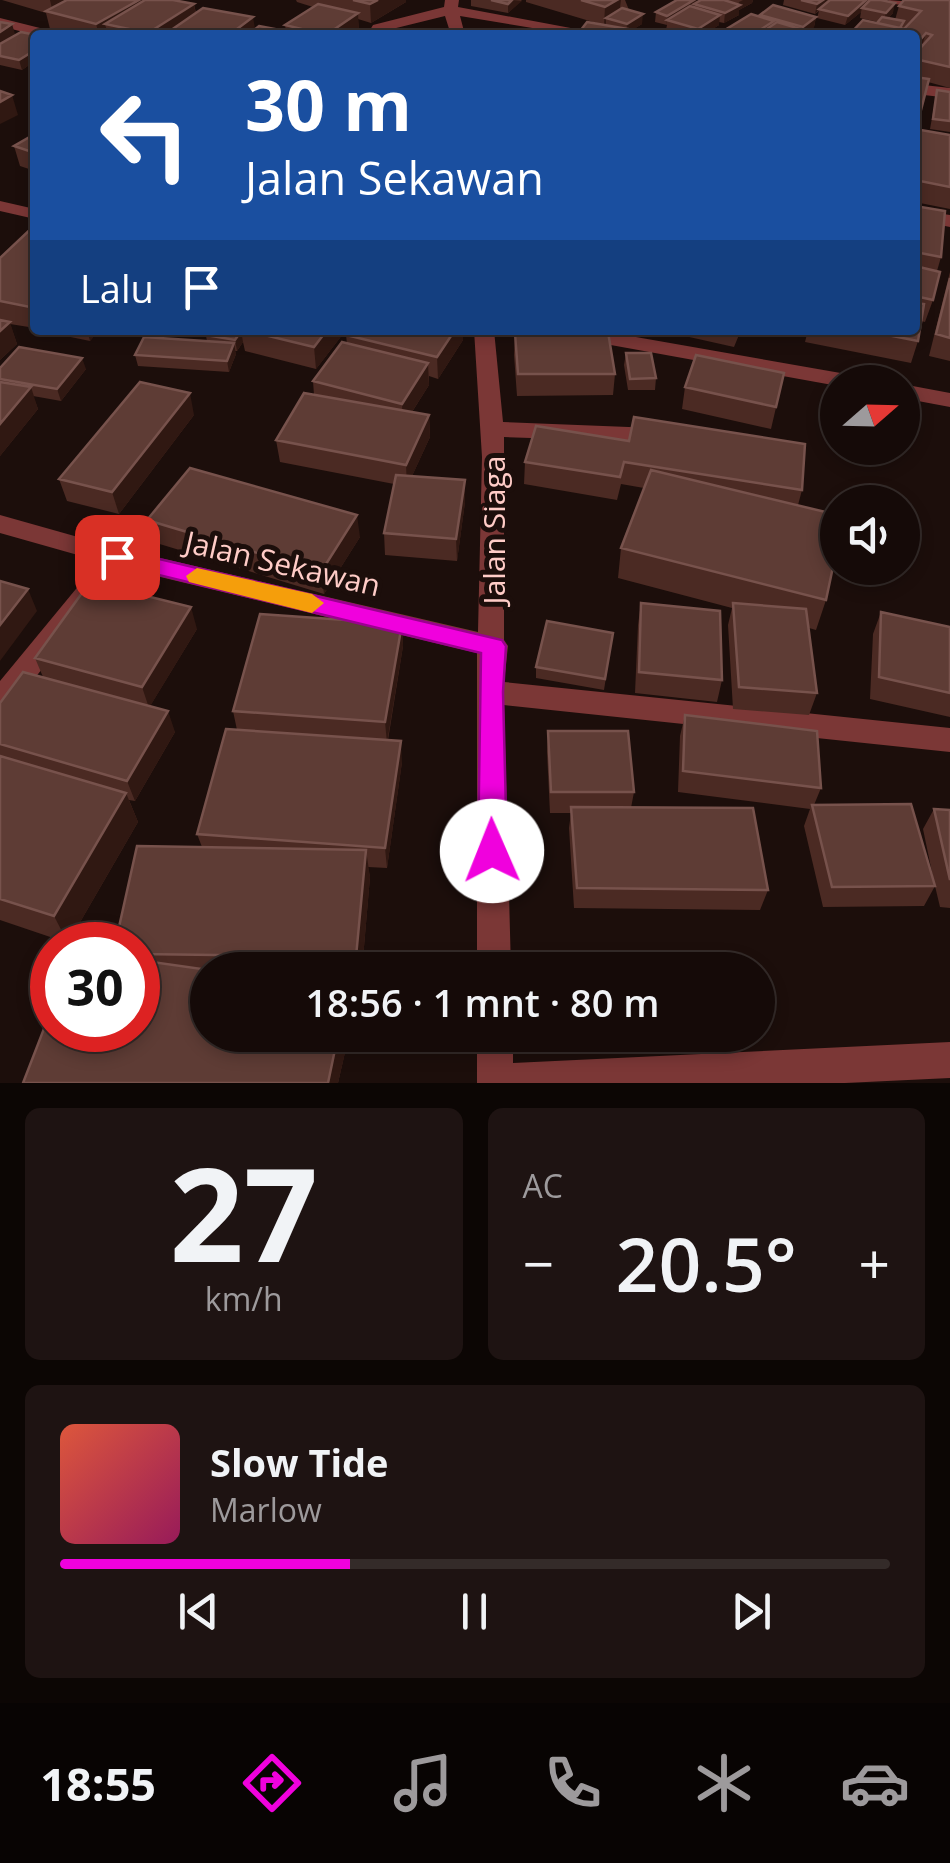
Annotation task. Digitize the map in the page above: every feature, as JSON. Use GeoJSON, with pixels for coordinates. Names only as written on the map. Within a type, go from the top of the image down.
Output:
{"type":"FeatureCollection","features":[{"type":"Feature","properties":{"kind":"street"},"geometry":{"type":"LineString","coordinates":[[895,0],[950,9]]}},
{"type":"Feature","properties":{"kind":"street"},"geometry":{"type":"LineString","coordinates":[[377,30],[452,5],[576,30]]}},
{"type":"Feature","properties":{"kind":"street"},"geometry":{"type":"LineString","coordinates":[[452,5],[457,30]]}},
{"type":"Feature","properties":{"kind":"street"},"geometry":{"type":"LineString","coordinates":[[0,22],[32,30]]}},
{"type":"Feature","properties":{"kind":"street"},"geometry":{"type":"LineString","coordinates":[[920,90],[950,93]]}},
{"type":"Feature","properties":{"kind":"street"},"geometry":{"type":"LineString","coordinates":[[0,206],[30,213]]}},
{"type":"Feature","properties":{"kind":"street"},"geometry":{"type":"LineString","coordinates":[[920,215],[950,221]]}},
{"type":"Feature","properties":{"kind":"street","name":"Jalan Siaga"},"geometry":{"type":"LineString","coordinates":[[484,335],[492,429],[494,952]]}},
{"type":"Feature","properties":{"kind":"street"},"geometry":{"type":"LineString","coordinates":[[589,335],[820,376]]}},
{"type":"Feature","properties":{"kind":"street"},"geometry":{"type":"LineString","coordinates":[[920,394],[950,400]]}},
{"type":"Feature","properties":{"kind":"street"},"geometry":{"type":"LineString","coordinates":[[492,429],[654,436]]}},
{"type":"Feature","properties":{"kind":"street","name":"Jalan Sekawan"},"geometry":{"type":"LineString","coordinates":[[0,524],[117,557],[494,646]]}},
{"type":"Feature","properties":{"kind":"street"},"geometry":{"type":"LineString","coordinates":[[0,701],[117,557]]}},
{"type":"Feature","properties":{"kind":"street"},"geometry":{"type":"LineString","coordinates":[[490,692],[950,740]]}},
{"type":"Feature","properties":{"kind":"street"},"geometry":{"type":"LineString","coordinates":[[495,1052],[495,1082],[950,1060]]}},
{"type":"Feature","properties":{"kind":"building"},"geometry":{"type":"Polygon","coordinates":[[[67,0],[139,0],[96,24],[46,11],[67,0]]]}},
{"type":"Feature","properties":{"kind":"building"},"geometry":{"type":"Polygon","coordinates":[[[145,0],[194,4],[153,30],[105,24],[145,0]]]}},
{"type":"Feature","properties":{"kind":"building"},"geometry":{"type":"Polygon","coordinates":[[[581,0],[617,0],[605,7],[581,0]]]}},
{"type":"Feature","properties":{"kind":"building"},"geometry":{"type":"Polygon","coordinates":[[[677,0],[694,0],[667,16],[656,12],[677,0]]]}},
{"type":"Feature","properties":{"kind":"building"},"geometry":{"type":"Polygon","coordinates":[[[701,0],[740,5],[725,13],[694,4],[701,0]]]}},
{"type":"Feature","properties":{"kind":"building"},"geometry":{"type":"Polygon","coordinates":[[[830,0],[866,0],[848,16],[819,9],[830,0]]]}},
{"type":"Feature","properties":{"kind":"building"},"geometry":{"type":"Polygon","coordinates":[[[870,0],[895,3],[886,13],[862,8],[870,0]]]}},
{"type":"Feature","properties":{"kind":"building"},"geometry":{"type":"Polygon","coordinates":[[[904,0],[950,0],[950,67],[920,60],[920,48],[932,35],[926,33],[920,40],[920,30],[854,30],[863,20],[904,29],[921,11],[899,6],[904,0]]]}},
{"type":"Feature","properties":{"kind":"building"},"geometry":{"type":"Polygon","coordinates":[[[318,4],[358,13],[333,30],[285,25],[318,4]]]}},
{"type":"Feature","properties":{"kind":"building"},"geometry":{"type":"Polygon","coordinates":[[[773,5],[816,17],[803,27],[760,15],[773,5]]]}},
{"type":"Feature","properties":{"kind":"building"},"geometry":{"type":"Polygon","coordinates":[[[690,6],[720,15],[698,29],[667,20],[690,6]]]}},
{"type":"Feature","properties":{"kind":"building"},"geometry":{"type":"Polygon","coordinates":[[[203,8],[253,17],[236,30],[171,30],[203,8]]]}},
{"type":"Feature","properties":{"kind":"building"},"geometry":{"type":"Polygon","coordinates":[[[622,8],[643,14],[627,24],[606,18],[622,8]]]}},
{"type":"Feature","properties":{"kind":"building"},"geometry":{"type":"Polygon","coordinates":[[[751,14],[774,21],[760,30],[725,30],[751,14]]]}},
{"type":"Feature","properties":{"kind":"building"},"geometry":{"type":"Polygon","coordinates":[[[882,17],[904,21],[900,28],[877,23],[882,17]]]}},
{"type":"Feature","properties":{"kind":"building"},"geometry":{"type":"Polygon","coordinates":[[[587,22],[634,30],[581,30],[587,22]]]}},
{"type":"Feature","properties":{"kind":"building"},"geometry":{"type":"Polygon","coordinates":[[[777,22],[804,30],[765,30],[777,22]]]}},
{"type":"Feature","properties":{"kind":"building"},"geometry":{"type":"Polygon","coordinates":[[[21,32],[30,34],[30,53],[19,60],[0,56],[0,44],[21,32]]]}},
{"type":"Feature","properties":{"kind":"building"},"geometry":{"type":"Polygon","coordinates":[[[920,78],[929,79],[920,110],[920,78]]]}},
{"type":"Feature","properties":{"kind":"building"},"geometry":{"type":"Polygon","coordinates":[[[937,90],[950,92],[950,121],[933,119],[937,90]]]}},
{"type":"Feature","properties":{"kind":"building"},"geometry":{"type":"Polygon","coordinates":[[[0,91],[12,95],[0,102],[0,91]]]}},
{"type":"Feature","properties":{"kind":"building"},"geometry":{"type":"Polygon","coordinates":[[[920,130],[950,135],[950,187],[920,181],[920,130]]]}},
{"type":"Feature","properties":{"kind":"building"},"geometry":{"type":"Polygon","coordinates":[[[30,137],[30,151],[14,146],[30,137]]]}},
{"type":"Feature","properties":{"kind":"building"},"geometry":{"type":"Polygon","coordinates":[[[920,207],[945,211],[941,257],[920,253],[920,207]]]}},
{"type":"Feature","properties":{"kind":"building"},"geometry":{"type":"Polygon","coordinates":[[[30,230],[30,307],[0,301],[0,258],[30,230]]]}},
{"type":"Feature","properties":{"kind":"building"},"geometry":{"type":"Polygon","coordinates":[[[920,267],[940,272],[933,300],[920,297],[920,267]]]}},
{"type":"Feature","properties":{"kind":"building"},"geometry":{"type":"Polygon","coordinates":[[[950,278],[950,338],[936,334],[950,278]]]}},
{"type":"Feature","properties":{"kind":"building"},"geometry":{"type":"Polygon","coordinates":[[[206,335],[238,335],[235,340],[206,335]]]}},
{"type":"Feature","properties":{"kind":"building"},"geometry":{"type":"Polygon","coordinates":[[[265,335],[323,335],[314,347],[265,335]]]}},
{"type":"Feature","properties":{"kind":"building"},"geometry":{"type":"Polygon","coordinates":[[[346,335],[452,335],[437,357],[346,335]]]}},
{"type":"Feature","properties":{"kind":"building"},"geometry":{"type":"Polygon","coordinates":[[[515,335],[608,335],[615,374],[518,374],[515,335]]]}},
{"type":"Feature","properties":{"kind":"building"},"geometry":{"type":"Polygon","coordinates":[[[887,335],[919,335],[918,341],[887,335]]]}},
{"type":"Feature","properties":{"kind":"building"},"geometry":{"type":"Polygon","coordinates":[[[144,337],[234,343],[227,361],[135,355],[144,337]]]}},
{"type":"Feature","properties":{"kind":"building"},"geometry":{"type":"Polygon","coordinates":[[[342,342],[428,363],[402,404],[313,381],[342,342]]]}},
{"type":"Feature","properties":{"kind":"building"},"geometry":{"type":"Polygon","coordinates":[[[19,347],[82,358],[57,389],[0,379],[0,368],[19,347]]]}},
{"type":"Feature","properties":{"kind":"building"},"geometry":{"type":"Polygon","coordinates":[[[626,353],[651,353],[656,378],[630,379],[626,353]]]}},
{"type":"Feature","properties":{"kind":"building"},"geometry":{"type":"Polygon","coordinates":[[[696,355],[784,373],[776,407],[685,387],[696,355]]]}},
{"type":"Feature","properties":{"kind":"building"},"geometry":{"type":"Polygon","coordinates":[[[0,382],[31,387],[0,424],[0,382]]]}},
{"type":"Feature","properties":{"kind":"building"},"geometry":{"type":"Polygon","coordinates":[[[140,382],[190,393],[112,492],[59,479],[140,382]]]}},
{"type":"Feature","properties":{"kind":"building"},"geometry":{"type":"Polygon","coordinates":[[[304,393],[429,415],[406,465],[276,440],[304,393]]]}},
{"type":"Feature","properties":{"kind":"building"},"geometry":{"type":"Polygon","coordinates":[[[634,417],[805,444],[802,490],[624,462],[620,477],[525,462],[536,426],[629,441],[634,417]]]}},
{"type":"Feature","properties":{"kind":"building"},"geometry":{"type":"Polygon","coordinates":[[[190,468],[357,515],[321,572],[147,520],[190,468]]]}},
{"type":"Feature","properties":{"kind":"building"},"geometry":{"type":"Polygon","coordinates":[[[651,470],[820,511],[820,585],[829,585],[826,600],[621,548],[651,470]]]}},
{"type":"Feature","properties":{"kind":"building"},"geometry":{"type":"Polygon","coordinates":[[[396,475],[465,480],[456,539],[384,533],[396,475]]]}},
{"type":"Feature","properties":{"kind":"building"},"geometry":{"type":"Polygon","coordinates":[[[0,581],[28,589],[0,625],[0,581]]]}},
{"type":"Feature","properties":{"kind":"building"},"geometry":{"type":"Polygon","coordinates":[[[90,582],[191,607],[142,687],[35,658],[90,582]]]}},
{"type":"Feature","properties":{"kind":"building"},"geometry":{"type":"Polygon","coordinates":[[[641,603],[720,611],[722,680],[639,672],[641,603]]]}},
{"type":"Feature","properties":{"kind":"building"},"geometry":{"type":"Polygon","coordinates":[[[733,603],[806,609],[817,693],[739,687],[733,603]]]}},
{"type":"Feature","properties":{"kind":"building"},"geometry":{"type":"Polygon","coordinates":[[[881,612],[950,627],[950,693],[879,677],[881,612]]]}},
{"type":"Feature","properties":{"kind":"building"},"geometry":{"type":"Polygon","coordinates":[[[260,614],[402,624],[385,722],[233,711],[260,614]]]}},
{"type":"Feature","properties":{"kind":"building"},"geometry":{"type":"Polygon","coordinates":[[[547,621],[613,633],[605,679],[536,667],[547,621]]]}},
{"type":"Feature","properties":{"kind":"building"},"geometry":{"type":"Polygon","coordinates":[[[23,672],[168,711],[127,781],[0,744],[0,703],[23,672]]]}},
{"type":"Feature","properties":{"kind":"building"},"geometry":{"type":"Polygon","coordinates":[[[685,715],[817,731],[821,788],[683,771],[685,715]]]}},
{"type":"Feature","properties":{"kind":"building"},"geometry":{"type":"Polygon","coordinates":[[[226,729],[401,741],[385,848],[197,834],[226,729]]]}},
{"type":"Feature","properties":{"kind":"building"},"geometry":{"type":"Polygon","coordinates":[[[548,731],[628,731],[634,792],[551,792],[548,731]]]}},
{"type":"Feature","properties":{"kind":"building"},"geometry":{"type":"Polygon","coordinates":[[[0,756],[126,793],[54,916],[0,899],[0,756]]]}},
{"type":"Feature","properties":{"kind":"building"},"geometry":{"type":"Polygon","coordinates":[[[911,804],[935,886],[832,887],[812,805],[911,804]]]}},
{"type":"Feature","properties":{"kind":"building"},"geometry":{"type":"Polygon","coordinates":[[[571,807],[753,808],[768,890],[577,888],[571,807]]]}},
{"type":"Feature","properties":{"kind":"building"},"geometry":{"type":"Polygon","coordinates":[[[934,809],[950,810],[950,880],[934,809]]]}},
{"type":"Feature","properties":{"kind":"building"},"geometry":{"type":"Polygon","coordinates":[[[137,846],[366,850],[356,952],[160,954],[160,922],[120,922],[137,846]]]}},
{"type":"Feature","properties":{"kind":"building"},"geometry":{"type":"Polygon","coordinates":[[[160,963],[190,967],[190,1052],[334,1052],[328,1083],[23,1083],[35,1052],[160,1052],[160,963]]]}},
{"type":"Feature","properties":{"kind":"slow traffic"},"geometry":{"type":"LineString","coordinates":[[197,576],[312,603]]}},
{"type":"Feature","properties":{"kind":"route"},"geometry":{"type":"LineString","coordinates":[[117,557],[494,646],[490,692],[492,851]]}}]}
